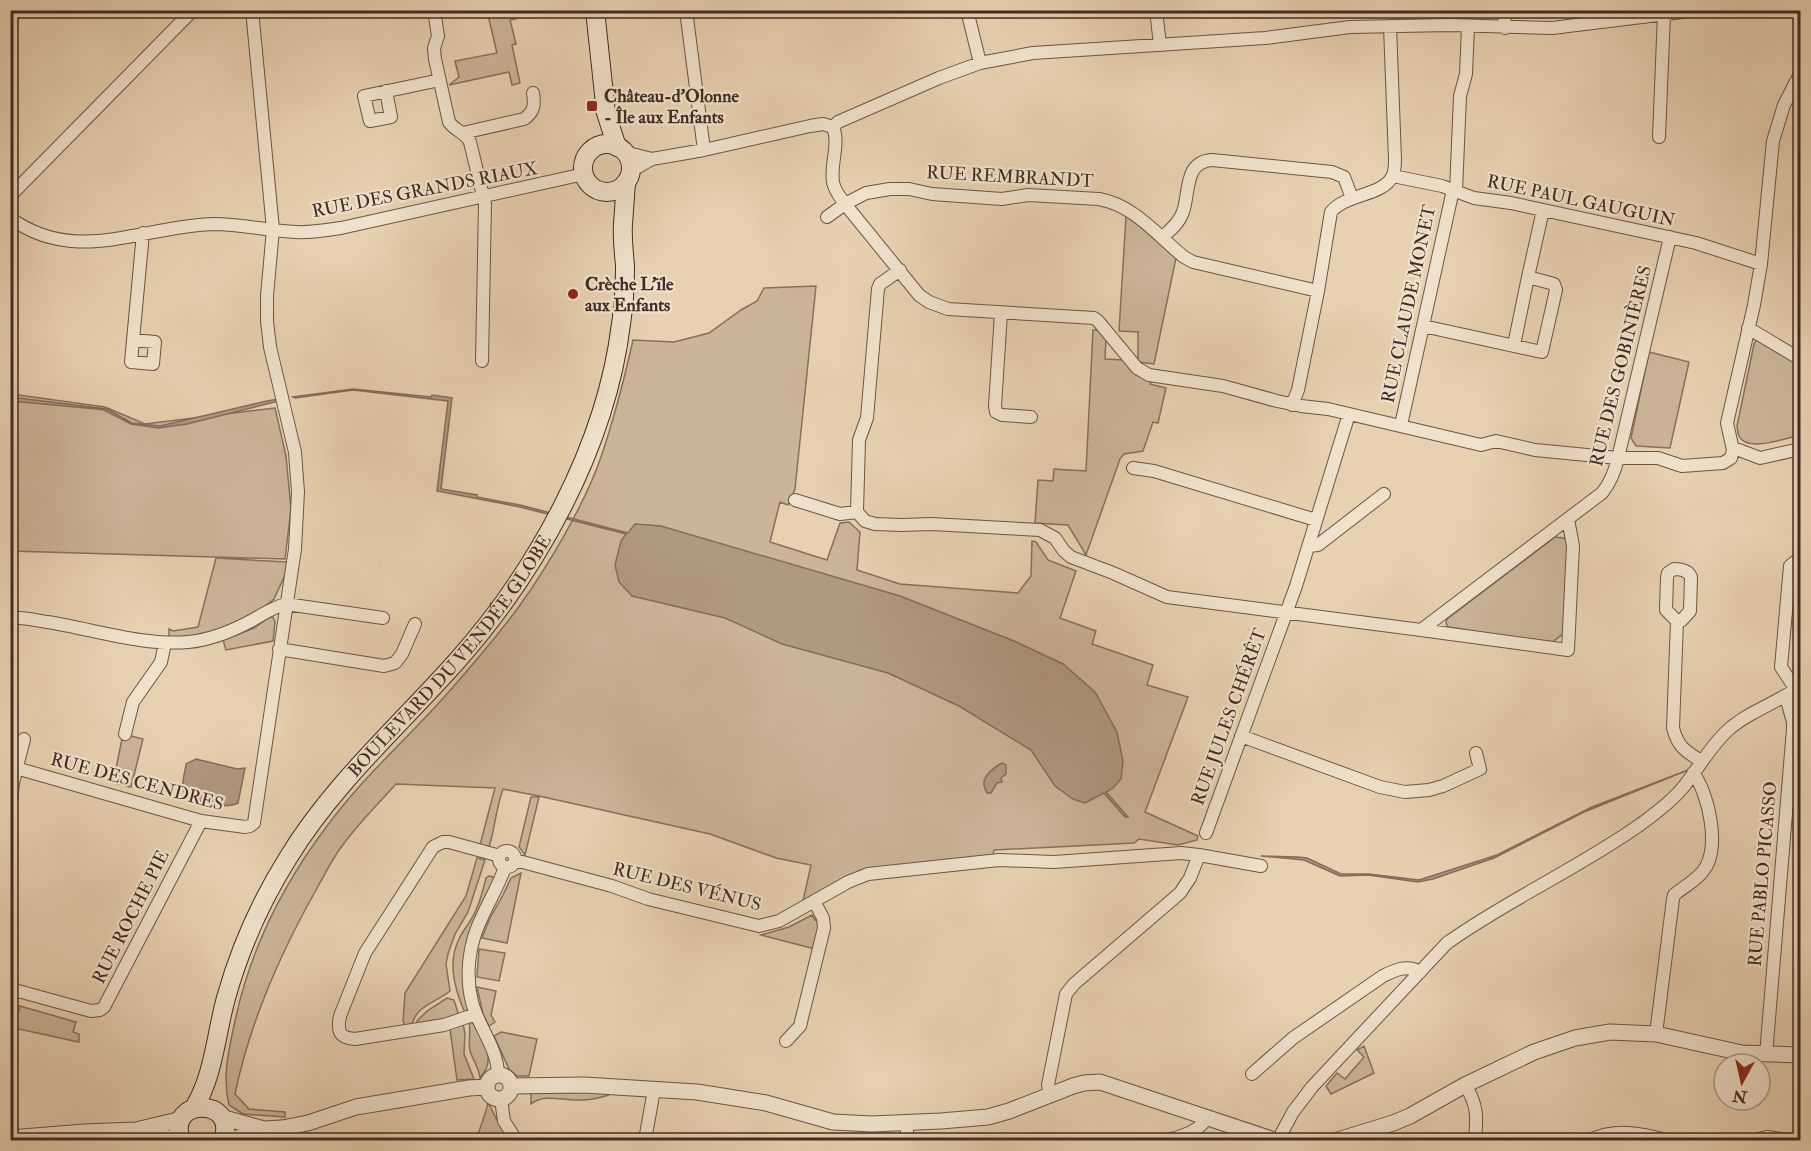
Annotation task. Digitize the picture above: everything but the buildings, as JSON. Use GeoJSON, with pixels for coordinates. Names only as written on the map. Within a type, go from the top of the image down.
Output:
{"type":"FeatureCollection","features":[{"type":"Feature","properties":{"kind":"main road"},"geometry":{"type":"LineString","coordinates":[[595,10],[606,113],[630,164],[628,176],[614,191],[596,189],[584,174],[584,161],[587,155],[597,147],[610,145],[621,149]]}},
{"type":"Feature","properties":{"kind":"main road"},"geometry":{"type":"LineString","coordinates":[[597,147],[606,113]]}},
{"type":"Feature","properties":{"kind":"main road","name":"BOULEVARD DU VENDÉE GLOBE"},"geometry":{"type":"LineString","coordinates":[[188,1113],[202,1095],[239,957],[263,901],[290,854],[334,795],[482,632],[526,570],[560,510],[595,429],[614,365],[624,297],[623,226],[628,176]]}},
{"type":"Feature","properties":{"kind":"main road","name":"BOULEVARD DU VENDÉE GLOBE"},"geometry":{"type":"LineString","coordinates":[[607,192],[623,226]]}},
{"type":"Feature","properties":{"kind":"main road","name":"BOULEVARD DU VENDÉE GLOBE"},"geometry":{"type":"LineString","coordinates":[[212,1064],[214,1096],[225,1125],[223,1140]]}},
{"type":"Feature","properties":{"kind":"main road"},"geometry":{"type":"LineString","coordinates":[[181,1140],[179,1126],[188,1113],[202,1107],[210,1108],[220,1115]]}},
{"type":"Feature","properties":{"kind":"street"},"geometry":{"type":"LineString","coordinates":[[10,196],[193,10]]}},
{"type":"Feature","properties":{"kind":"street"},"geometry":{"type":"LineString","coordinates":[[252,10],[273,230],[267,321],[270,346],[295,452],[298,492],[295,549],[279,649],[384,666],[395,663],[402,654],[415,624]]}},
{"type":"Feature","properties":{"kind":"street"},"geometry":{"type":"LineString","coordinates":[[434,10],[438,36],[434,53],[450,122],[470,142],[483,197],[482,361]]}},
{"type":"Feature","properties":{"kind":"street"},"geometry":{"type":"LineString","coordinates":[[686,10],[704,150]]}},
{"type":"Feature","properties":{"kind":"street"},"geometry":{"type":"LineString","coordinates":[[967,10],[980,63]]}},
{"type":"Feature","properties":{"kind":"street"},"geometry":{"type":"LineString","coordinates":[[1156,10],[1160,45]]}},
{"type":"Feature","properties":{"kind":"street"},"geometry":{"type":"LineString","coordinates":[[1504,10],[1505,28]]}},
{"type":"Feature","properties":{"kind":"street"},"geometry":{"type":"LineString","coordinates":[[833,127],[838,122],[939,78],[980,63],[1038,52],[1265,38],[1350,27],[1552,28],[1699,10]]}},
{"type":"Feature","properties":{"kind":"street"},"geometry":{"type":"LineString","coordinates":[[1659,137],[1664,14]]}},
{"type":"Feature","properties":{"kind":"street"},"geometry":{"type":"LineString","coordinates":[[1292,405],[1298,390],[1331,212],[1338,205],[1352,198],[1387,184],[1393,176],[1395,159],[1389,26]]}},
{"type":"Feature","properties":{"kind":"street","name":"RUE CLAUDE MONET"},"geometry":{"type":"LineString","coordinates":[[1401,425],[1455,190],[1460,96],[1466,74],[1468,27]]}},
{"type":"Feature","properties":{"kind":"street"},"geometry":{"type":"LineString","coordinates":[[833,127],[835,137],[833,180],[837,192],[920,295],[937,306],[948,309],[1095,318],[1137,368],[1157,376],[1223,386],[1292,405],[1328,409],[1480,445],[1496,441],[1535,450],[1618,458],[1658,458],[1682,466],[1694,466],[1723,463],[1731,458],[1733,450],[1727,423],[1761,264],[1773,141],[1784,105],[1800,74]]}},
{"type":"Feature","properties":{"kind":"street"},"geometry":{"type":"LineString","coordinates":[[386,91],[440,80]]}},
{"type":"Feature","properties":{"kind":"street"},"geometry":{"type":"LineString","coordinates":[[463,133],[524,119],[533,109],[533,93]]}},
{"type":"Feature","properties":{"kind":"street"},"geometry":{"type":"LineString","coordinates":[[628,176],[652,159],[816,125],[823,124],[833,127]]}},
{"type":"Feature","properties":{"kind":"street"},"geometry":{"type":"LineString","coordinates":[[621,149],[652,159]]}},
{"type":"Feature","properties":{"kind":"street"},"geometry":{"type":"LineString","coordinates":[[1162,237],[1172,230],[1183,213],[1191,173],[1204,160],[1332,172],[1344,177],[1352,198]]}},
{"type":"Feature","properties":{"kind":"street","name":"RUE DES GRANDS RIAUX"},"geometry":{"type":"LineString","coordinates":[[10,218],[36,234],[68,242],[99,242],[143,233],[215,224],[297,232],[341,228],[584,174]]}},
{"type":"Feature","properties":{"kind":"street","name":"RUE PAUL GAUGUIN"},"geometry":{"type":"LineString","coordinates":[[1393,176],[1442,186],[1474,198],[1511,203],[1670,237],[1761,264]]}},
{"type":"Feature","properties":{"kind":"street","name":"RUE REMBRANDT"},"geometry":{"type":"LineString","coordinates":[[827,217],[845,204],[877,190],[899,189],[932,194],[995,198],[1028,195],[1100,199],[1129,210],[1193,262],[1318,291]]}},
{"type":"Feature","properties":{"kind":"street"},"geometry":{"type":"LineString","coordinates":[[1514,345],[1543,210]]}},
{"type":"Feature","properties":{"kind":"street"},"geometry":{"type":"LineString","coordinates":[[133,340],[143,233]]}},
{"type":"Feature","properties":{"kind":"street","name":"RUE DES GOBINIÈRES"},"geometry":{"type":"LineString","coordinates":[[1421,630],[1602,493],[1613,476],[1670,237]]}},
{"type":"Feature","properties":{"kind":"street"},"geometry":{"type":"LineString","coordinates":[[900,270],[880,284],[878,289],[867,418],[859,440],[857,512],[866,521],[875,524],[932,524],[1040,530],[1051,535],[1071,557],[1161,595],[1568,650],[1573,546],[1568,519]]}},
{"type":"Feature","properties":{"kind":"street"},"geometry":{"type":"LineString","coordinates":[[1423,326],[1542,352],[1556,290],[1554,284],[1528,276]]}},
{"type":"Feature","properties":{"kind":"street"},"geometry":{"type":"LineString","coordinates":[[1001,313],[996,412],[1002,415],[1031,417]]}},
{"type":"Feature","properties":{"kind":"street"},"geometry":{"type":"LineString","coordinates":[[1748,328],[1800,359]]}},
{"type":"Feature","properties":{"kind":"street","name":"RUE JULES CHÉRÊT"},"geometry":{"type":"LineString","coordinates":[[1206,833],[1287,613],[1349,414]]}},
{"type":"Feature","properties":{"kind":"street"},"geometry":{"type":"LineString","coordinates":[[1733,450],[1760,458],[1800,449]]}},
{"type":"Feature","properties":{"kind":"street"},"geometry":{"type":"LineString","coordinates":[[1133,468],[1154,471],[1316,520]]}},
{"type":"Feature","properties":{"kind":"street"},"geometry":{"type":"LineString","coordinates":[[1309,546],[1318,544],[1384,494]]}},
{"type":"Feature","properties":{"kind":"street"},"geometry":{"type":"LineString","coordinates":[[795,500],[840,514],[857,512]]}},
{"type":"Feature","properties":{"kind":"street","name":"RUE PABLO PICASSO"},"geometry":{"type":"LineString","coordinates":[[1766,1052],[1793,729],[1794,691],[1782,667],[1790,566],[1800,558]]}},
{"type":"Feature","properties":{"kind":"street"},"geometry":{"type":"LineString","coordinates":[[1788,595],[1800,585]]}},
{"type":"Feature","properties":{"kind":"street"},"geometry":{"type":"LineString","coordinates":[[10,618],[165,643],[189,642],[215,637],[286,604],[382,618]]}},
{"type":"Feature","properties":{"kind":"street"},"geometry":{"type":"LineString","coordinates":[[1677,621],[1673,728],[1681,747],[1701,761]]}},
{"type":"Feature","properties":{"kind":"street"},"geometry":{"type":"LineString","coordinates":[[125,734],[133,702],[161,662],[165,643]]}},
{"type":"Feature","properties":{"kind":"street","name":"RUE DES CENDRES"},"geometry":{"type":"LineString","coordinates":[[16,768],[201,821],[250,826],[254,823],[279,649]]}},
{"type":"Feature","properties":{"kind":"street"},"geometry":{"type":"LineString","coordinates":[[511,1086],[584,1085],[697,1092],[747,1099],[833,1122],[872,1124],[988,1117],[1084,1083],[1100,1082],[1276,1140],[1312,1087],[1447,943],[1469,927],[1586,859],[1640,824],[1687,783],[1701,761],[1728,730],[1794,691]]}},
{"type":"Feature","properties":{"kind":"street"},"geometry":{"type":"LineString","coordinates":[[1241,736],[1380,787],[1406,792],[1443,786],[1480,769],[1476,753]]}},
{"type":"Feature","properties":{"kind":"street"},"geometry":{"type":"LineString","coordinates":[[10,811],[16,768],[24,739]]}},
{"type":"Feature","properties":{"kind":"street"},"geometry":{"type":"LineString","coordinates":[[1656,1034],[1672,899],[1702,873],[1709,862],[1712,829],[1705,795],[1700,782],[1693,773]]}},
{"type":"Feature","properties":{"kind":"street","name":"RUE ROCHE PIE"},"geometry":{"type":"LineString","coordinates":[[11,989],[86,1010],[96,1011],[104,1007],[201,821]]}},
{"type":"Feature","properties":{"kind":"street","name":"RUE DES VÉNUS"},"geometry":{"type":"LineString","coordinates":[[476,1014],[451,1023],[355,1038],[346,1038],[340,1034],[338,1026],[365,953],[433,847],[443,842],[449,842],[505,865],[612,886],[648,899],[759,926],[770,925],[858,877],[880,872],[999,860],[1054,862],[1181,853],[1261,866]]}},
{"type":"Feature","properties":{"kind":"street"},"geometry":{"type":"LineString","coordinates":[[1050,1094],[1048,1085],[1066,994],[1180,893],[1190,878],[1198,855]]}},
{"type":"Feature","properties":{"kind":"street"},"geometry":{"type":"LineString","coordinates":[[498,1075],[497,1058],[476,1014],[470,988],[470,954],[478,926],[498,889],[505,865]]}},
{"type":"Feature","properties":{"kind":"street"},"geometry":{"type":"LineString","coordinates":[[786,1041],[800,1026],[824,928],[823,918],[814,901]]}},
{"type":"Feature","properties":{"kind":"street"},"geometry":{"type":"LineString","coordinates":[[1252,1074],[1293,1038],[1383,976],[1395,970],[1407,968],[1420,972]]}},
{"type":"Feature","properties":{"kind":"street"},"geometry":{"type":"LineString","coordinates":[[1338,1140],[1410,1116],[1465,1085],[1534,1052],[1575,1038],[1610,1032],[1656,1034],[1737,1052]]}},
{"type":"Feature","properties":{"kind":"street"},"geometry":{"type":"LineString","coordinates":[[1772,1054],[1800,1056]]}},
{"type":"Feature","properties":{"kind":"street"},"geometry":{"type":"LineString","coordinates":[[498,1075],[507,1078],[511,1086],[508,1095],[501,1099],[492,1096],[487,1087],[490,1079],[498,1075]]}},
{"type":"Feature","properties":{"kind":"street"},"geometry":{"type":"LineString","coordinates":[[1465,1085],[1477,1109],[1475,1140]]}},
{"type":"Feature","properties":{"kind":"street"},"geometry":{"type":"LineString","coordinates":[[228,1140],[264,1129],[292,1127],[349,1109],[408,1097],[487,1087]]}},
{"type":"Feature","properties":{"kind":"street"},"geometry":{"type":"LineString","coordinates":[[645,1140],[654,1090]]}},
{"type":"Feature","properties":{"kind":"street"},"geometry":{"type":"LineString","coordinates":[[501,1099],[504,1121],[516,1140]]}},
{"type":"Feature","properties":{"kind":"street"},"geometry":{"type":"LineString","coordinates":[[10,1138],[136,1130],[188,1113]]}},
{"type":"Feature","properties":{"kind":"street"},"geometry":{"type":"LineString","coordinates":[[220,1115],[264,1129]]}},
{"type":"Feature","properties":{"kind":"street"},"geometry":{"type":"LineString","coordinates":[[1167,1140],[1188,1133],[1204,1123],[1206,1118]]}},
{"type":"Feature","properties":{"kind":"street"},"geometry":{"type":"LineString","coordinates":[[907,1122],[907,1140]]}},
{"type":"Feature","properties":{"kind":"street"},"geometry":{"type":"LineString","coordinates":[[136,1130],[177,1140]]}},
{"type":"Feature","properties":{"kind":"street"},"geometry":{"type":"LineString","coordinates":[[1590,1140],[1623,1133],[1666,1140]]}},
{"type":"Feature","properties":{"kind":"street"},"geometry":{"type":"LineString","coordinates":[[1754,1140],[1767,1137],[1790,1140]]}},
{"type":"Feature","properties":{"kind":"shaded area"},"geometry":{"type":"Polygon","coordinates":[[[487,11],[515,11],[516,19],[510,20],[516,44],[512,45],[520,83],[512,85],[509,72],[449,85],[459,77],[455,61],[497,53],[487,11]]]}},
{"type":"Feature","properties":{"kind":"shaded area"},"geometry":{"type":"Polygon","coordinates":[[[1126,216],[1136,222],[1176,258],[1154,364],[1138,362],[1138,332],[1119,331],[1126,216]]]}},
{"type":"Feature","properties":{"kind":"shaded area"},"geometry":{"type":"Polygon","coordinates":[[[816,286],[795,489],[788,505],[780,502],[770,542],[827,560],[840,523],[849,522],[860,532],[857,570],[900,584],[1018,593],[1031,576],[1032,541],[1036,542],[1048,560],[1076,571],[1060,618],[1096,631],[1092,644],[1153,665],[1147,685],[1188,697],[1145,812],[1198,836],[1197,840],[1178,845],[1139,839],[1134,843],[994,850],[993,855],[861,870],[803,901],[811,865],[776,858],[710,834],[503,789],[489,847],[480,845],[495,788],[396,784],[355,830],[331,862],[279,963],[249,1040],[235,1094],[249,1109],[285,1112],[285,1117],[243,1114],[229,1105],[226,1084],[227,1063],[233,1031],[241,995],[270,918],[311,848],[341,808],[464,674],[518,608],[541,574],[575,515],[594,476],[614,414],[633,340],[674,342],[709,333],[757,301],[764,288],[816,286]]]}},
{"type":"Feature","properties":{"kind":"shaded area"},"geometry":{"type":"Polygon","coordinates":[[[1093,330],[1101,330],[1106,337],[1105,359],[1124,360],[1136,375],[1151,382],[1150,384],[1166,388],[1158,423],[1153,422],[1143,451],[1124,454],[1120,459],[1086,555],[1068,525],[1035,523],[1038,480],[1053,481],[1054,469],[1086,471],[1093,330]]]}},
{"type":"Feature","properties":{"kind":"shaded area"},"geometry":{"type":"Polygon","coordinates":[[[1757,339],[1800,363],[1800,435],[1758,444],[1743,441],[1739,436],[1737,426],[1754,344],[1757,339]]]}},
{"type":"Feature","properties":{"kind":"shaded area"},"geometry":{"type":"Polygon","coordinates":[[[1649,352],[1689,362],[1670,448],[1636,446],[1631,438],[1649,352]]]}},
{"type":"Feature","properties":{"kind":"shaded area"},"geometry":{"type":"Polygon","coordinates":[[[353,389],[452,398],[441,489],[520,505],[628,533],[635,524],[661,526],[900,596],[1014,641],[1063,664],[1095,692],[1117,732],[1123,761],[1121,779],[1106,792],[1128,817],[1125,817],[1104,793],[1085,803],[1073,799],[1055,786],[1031,750],[959,706],[888,673],[782,644],[725,618],[632,596],[619,582],[615,565],[621,541],[626,534],[520,507],[437,491],[448,401],[353,390],[293,397],[353,389]]]}},
{"type":"Feature","properties":{"kind":"shaded area"},"geometry":{"type":"Polygon","coordinates":[[[11,394],[105,407],[145,424],[275,408],[286,456],[291,509],[285,559],[11,551],[11,394]]]}},
{"type":"Feature","properties":{"kind":"shaded area"},"geometry":{"type":"Polygon","coordinates":[[[10,397],[107,409],[132,423],[160,426],[267,401],[279,399],[279,401],[187,424],[158,428],[131,424],[104,410],[11,401],[10,397]]]}},
{"type":"Feature","properties":{"kind":"shaded area"},"geometry":{"type":"Polygon","coordinates":[[[1555,537],[1564,538],[1570,545],[1564,633],[1550,644],[1476,634],[1448,627],[1447,619],[1555,537]]]}},
{"type":"Feature","properties":{"kind":"shaded area"},"geometry":{"type":"Polygon","coordinates":[[[216,558],[287,562],[285,575],[274,599],[264,607],[216,632],[169,640],[169,629],[173,631],[198,627],[216,558]]]}},
{"type":"Feature","properties":{"kind":"shaded area"},"geometry":{"type":"Polygon","coordinates":[[[273,617],[275,622],[273,641],[226,650],[223,640],[254,628],[273,617]]]}},
{"type":"Feature","properties":{"kind":"shaded area"},"geometry":{"type":"Polygon","coordinates":[[[123,734],[143,739],[131,787],[113,783],[123,734]]]}},
{"type":"Feature","properties":{"kind":"shaded area"},"geometry":{"type":"Polygon","coordinates":[[[196,759],[237,769],[245,768],[238,803],[225,806],[211,804],[185,794],[183,783],[186,764],[196,759]]]}},
{"type":"Feature","properties":{"kind":"shaded area"},"geometry":{"type":"Polygon","coordinates":[[[1002,763],[1006,765],[1006,774],[1001,778],[1002,782],[997,783],[991,793],[987,793],[984,784],[986,777],[1002,763]]]}},
{"type":"Feature","properties":{"kind":"shaded area"},"geometry":{"type":"Polygon","coordinates":[[[1688,770],[1584,812],[1494,858],[1433,879],[1418,882],[1368,875],[1340,876],[1304,860],[1261,856],[1307,858],[1341,874],[1369,874],[1419,880],[1497,855],[1592,807],[1688,770]]]}},
{"type":"Feature","properties":{"kind":"shaded area"},"geometry":{"type":"Polygon","coordinates":[[[531,797],[539,797],[525,855],[519,847],[531,797]]]}},
{"type":"Feature","properties":{"kind":"shaded area"},"geometry":{"type":"Polygon","coordinates":[[[477,858],[485,860],[468,912],[455,934],[448,954],[446,964],[450,991],[417,1013],[412,1025],[405,1026],[403,1021],[405,993],[466,896],[477,858]]]}},
{"type":"Feature","properties":{"kind":"shaded area"},"geometry":{"type":"Polygon","coordinates":[[[521,873],[507,943],[482,938],[511,878],[521,873]]]}},
{"type":"Feature","properties":{"kind":"shaded area"},"geometry":{"type":"Polygon","coordinates":[[[489,876],[496,878],[478,916],[468,1012],[465,1013],[456,986],[453,957],[459,939],[476,910],[486,878],[489,876]]]}},
{"type":"Feature","properties":{"kind":"shaded area"},"geometry":{"type":"Polygon","coordinates":[[[812,915],[820,925],[815,949],[761,935],[789,927],[812,915]]]}},
{"type":"Feature","properties":{"kind":"shaded area"},"geometry":{"type":"Polygon","coordinates":[[[479,949],[505,953],[499,981],[477,977],[479,949]]]}},
{"type":"Feature","properties":{"kind":"shaded area"},"geometry":{"type":"Polygon","coordinates":[[[477,987],[496,991],[491,1015],[495,1022],[489,1026],[483,1014],[477,987]]]}},
{"type":"Feature","properties":{"kind":"shaded area"},"geometry":{"type":"Polygon","coordinates":[[[447,998],[454,1000],[459,1016],[418,1025],[417,1021],[427,1011],[447,998]]]}},
{"type":"Feature","properties":{"kind":"shaded area"},"geometry":{"type":"Polygon","coordinates":[[[20,1006],[76,1022],[73,1032],[79,1034],[79,1042],[14,1028],[20,1006]]]}},
{"type":"Feature","properties":{"kind":"shaded area"},"geometry":{"type":"Polygon","coordinates":[[[469,1022],[473,1023],[487,1051],[488,1064],[480,1078],[470,1051],[469,1022]]]}},
{"type":"Feature","properties":{"kind":"shaded area"},"geometry":{"type":"Polygon","coordinates":[[[463,1024],[464,1054],[474,1079],[457,1080],[450,1029],[463,1024]]]}},
{"type":"Feature","properties":{"kind":"shaded area"},"geometry":{"type":"Polygon","coordinates":[[[501,1032],[537,1039],[529,1076],[517,1076],[509,1069],[494,1036],[501,1032]]]}},
{"type":"Feature","properties":{"kind":"shaded area"},"geometry":{"type":"Polygon","coordinates":[[[1364,1046],[1374,1073],[1331,1094],[1326,1086],[1337,1073],[1345,1079],[1364,1057],[1357,1050],[1364,1046]]]}},
{"type":"Feature","properties":{"kind":"shaded area"},"geometry":{"type":"Polygon","coordinates":[[[531,1091],[610,1091],[609,1095],[594,1099],[548,1098],[531,1104],[531,1091]]]}},
{"type":"Feature","properties":{"kind":"shaded area"},"geometry":{"type":"Polygon","coordinates":[[[488,1102],[497,1120],[500,1120],[511,1140],[477,1140],[488,1102]]]}},
{"type":"Feature","properties":{"kind":"place","name":"Château-d'Olonne - Île aux Enfants"},"geometry":{"type":"Point","coordinates":[592,106]}},
{"type":"Feature","properties":{"kind":"place","name":"Crèche L'ïle aux Enfants"},"geometry":{"type":"Point","coordinates":[573,294]}}]}
